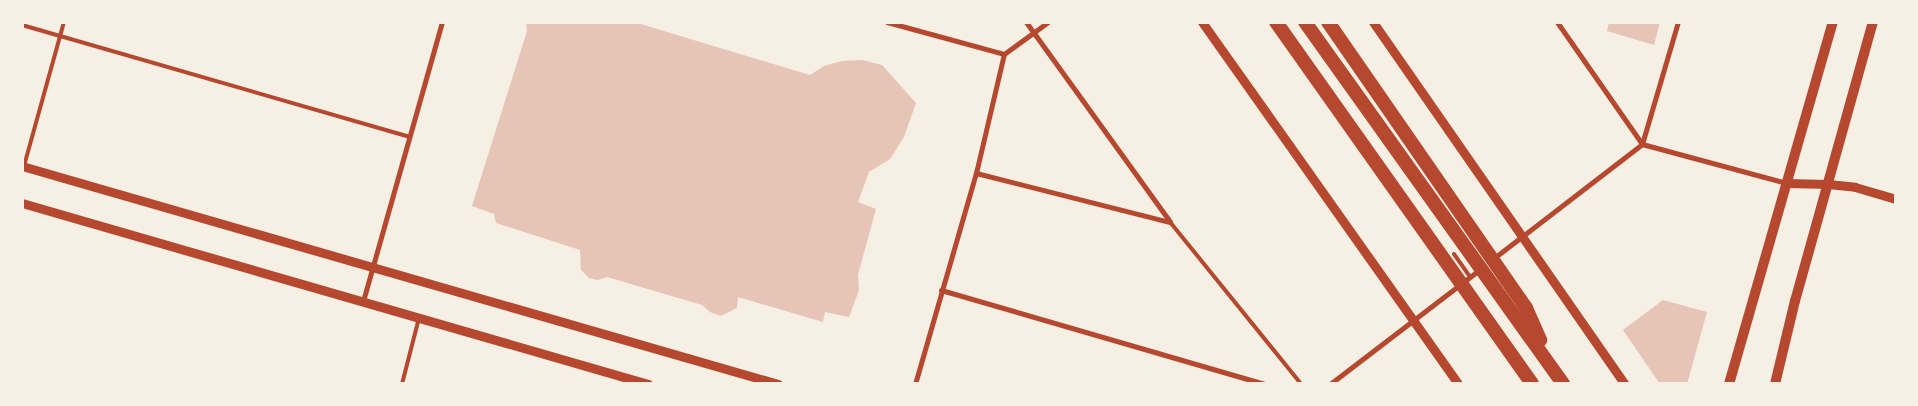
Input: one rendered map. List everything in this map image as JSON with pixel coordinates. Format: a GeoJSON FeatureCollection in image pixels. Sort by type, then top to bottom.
{"type":"FeatureCollection","features":[{"type":"Feature","properties":{"kind":"highway"},"geometry":{"type":"LineString","coordinates":[[1276,22],[1532,384]]}},
{"type":"Feature","properties":{"kind":"highway"},"geometry":{"type":"LineString","coordinates":[[1305,22],[1563,384]]}},
{"type":"Feature","properties":{"kind":"highway"},"geometry":{"type":"LineString","coordinates":[[1328,22],[1526,308],[1553,368]]}},
{"type":"Feature","properties":{"kind":"main road"},"geometry":{"type":"LineString","coordinates":[[1729,384],[1833,22]]}},
{"type":"Feature","properties":{"kind":"main road"},"geometry":{"type":"LineString","coordinates":[[1775,384],[1795,301],[1873,22]]}},
{"type":"Feature","properties":{"kind":"street"},"geometry":{"type":"LineString","coordinates":[[363,301],[442,22]]}},
{"type":"Feature","properties":{"kind":"street"},"geometry":{"type":"LineString","coordinates":[[887,22],[1004,54]]}},
{"type":"Feature","properties":{"kind":"street"},"geometry":{"type":"LineString","coordinates":[[1026,22],[1170,222]]}},
{"type":"Feature","properties":{"kind":"street"},"geometry":{"type":"LineString","coordinates":[[915,384],[976,173],[1004,54],[1048,22]]}},
{"type":"Feature","properties":{"kind":"street"},"geometry":{"type":"LineString","coordinates":[[1202,22],[1458,384]]}},
{"type":"Feature","properties":{"kind":"street"},"geometry":{"type":"LineString","coordinates":[[1373,22],[1625,384]]}},
{"type":"Feature","properties":{"kind":"street"},"geometry":{"type":"LineString","coordinates":[[1557,22],[1642,144],[1787,183],[1828,184],[1855,188],[1896,199]]}},
{"type":"Feature","properties":{"kind":"street"},"geometry":{"type":"LineString","coordinates":[[1330,384],[1642,144],[1678,22]]}},
{"type":"Feature","properties":{"kind":"street"},"geometry":{"type":"LineString","coordinates":[[23,166],[373,265],[778,384]]}},
{"type":"Feature","properties":{"kind":"street"},"geometry":{"type":"LineString","coordinates":[[976,173],[1170,222]]}},
{"type":"Feature","properties":{"kind":"street"},"geometry":{"type":"LineString","coordinates":[[22,203],[648,384]]}},
{"type":"Feature","properties":{"kind":"street"},"geometry":{"type":"LineString","coordinates":[[941,290],[1264,384]]}},
{"type":"Feature","properties":{"kind":"lane"},"geometry":{"type":"LineString","coordinates":[[23,166],[64,22]]}},
{"type":"Feature","properties":{"kind":"lane"},"geometry":{"type":"LineString","coordinates":[[22,25],[409,137]]}},
{"type":"Feature","properties":{"kind":"lane"},"geometry":{"type":"LineString","coordinates":[[1170,222],[1301,384]]}},
{"type":"Feature","properties":{"kind":"lane"},"geometry":{"type":"LineString","coordinates":[[1454,254],[1470,277]]}},
{"type":"Feature","properties":{"kind":"lane"},"geometry":{"type":"LineString","coordinates":[[402,384],[419,318]]}},
{"type":"Feature","properties":{"kind":"building"},"geometry":{"type":"Polygon","coordinates":[[[526,22],[634,22],[810,75],[824,66],[842,61],[863,60],[882,65],[916,103],[904,137],[890,159],[869,172],[858,202],[876,209],[858,275],[859,290],[849,317],[825,312],[823,322],[738,297],[737,308],[721,316],[710,312],[702,305],[607,277],[598,280],[589,278],[581,270],[580,250],[496,223],[494,214],[472,206],[527,31],[526,22]]]}},
{"type":"Feature","properties":{"kind":"building"},"geometry":{"type":"Polygon","coordinates":[[[1609,22],[1660,22],[1654,45],[1607,31],[1609,22]]]}},
{"type":"Feature","properties":{"kind":"building"},"geometry":{"type":"Polygon","coordinates":[[[1663,300],[1707,312],[1687,384],[1660,384],[1623,330],[1663,300]]]}}]}
